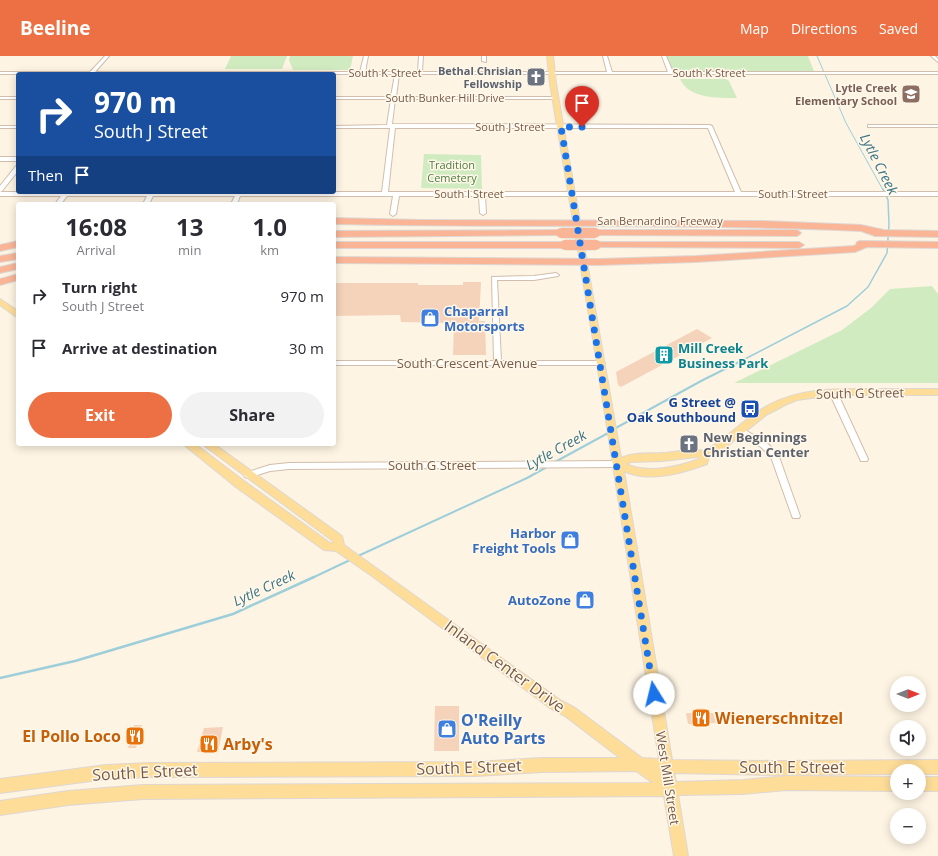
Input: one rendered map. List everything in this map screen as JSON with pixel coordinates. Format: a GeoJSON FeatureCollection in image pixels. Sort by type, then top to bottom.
{"type":"FeatureCollection","features":[{"type":"Feature","properties":{"kind":"highway"},"geometry":{"type":"LineString","coordinates":[[336,221],[421,223],[763,224],[861,231]]}},
{"type":"Feature","properties":{"kind":"highway"},"geometry":{"type":"LineString","coordinates":[[336,226],[392,228],[438,234]]}},
{"type":"Feature","properties":{"kind":"highway","name":"San Bernardino Freeway"},"geometry":{"type":"LineString","coordinates":[[336,234],[861,231],[938,234]]}},
{"type":"Feature","properties":{"kind":"highway"},"geometry":{"type":"LineString","coordinates":[[0,248],[16,244]]}},
{"type":"Feature","properties":{"kind":"highway"},"geometry":{"type":"LineString","coordinates":[[336,260],[584,261],[696,259],[855,249],[866,244]]}},
{"type":"Feature","properties":{"kind":"highway","name":"San Bernardino Freeway"},"geometry":{"type":"LineString","coordinates":[[336,245],[938,245]]}},
{"type":"Feature","properties":{"kind":"highway"},"geometry":{"type":"LineString","coordinates":[[336,253],[424,249],[448,245]]}},
{"type":"Feature","properties":{"kind":"highway"},"geometry":{"type":"LineString","coordinates":[[0,259],[16,256]]}},
{"type":"Feature","properties":{"kind":"highway"},"geometry":{"type":"LineString","coordinates":[[0,270],[16,266]]}},
{"type":"Feature","properties":{"kind":"highway"},"geometry":{"type":"LineString","coordinates":[[0,282],[16,278]]}},
{"type":"Feature","properties":{"kind":"main road","name":"West Mill Street"},"geometry":{"type":"LineString","coordinates":[[549,58],[601,363],[681,856]]}},
{"type":"Feature","properties":{"kind":"main road"},"geometry":{"type":"LineString","coordinates":[[0,301],[16,313]]}},
{"type":"Feature","properties":{"kind":"main road","name":"South G Street"},"geometry":{"type":"LineString","coordinates":[[617,464],[632,471],[672,470],[696,464],[703,461],[705,455],[723,446],[757,415],[773,406],[809,394],[833,392],[938,392]]}},
{"type":"Feature","properties":{"kind":"main road","name":"Inland Center Drive"},"geometry":{"type":"LineString","coordinates":[[191,446],[328,547],[338,547],[376,573],[555,704],[570,712],[636,764],[670,788]]}},
{"type":"Feature","properties":{"kind":"main road","name":"Inland Center Drive"},"geometry":{"type":"LineString","coordinates":[[209,446],[338,539],[338,547]]}},
{"type":"Feature","properties":{"kind":"main road","name":"South E Street"},"geometry":{"type":"LineString","coordinates":[[0,786],[106,772],[150,770],[475,769],[542,765],[636,764],[776,768],[938,767]]}},
{"type":"Feature","properties":{"kind":"main road","name":"South E Street"},"geometry":{"type":"LineString","coordinates":[[0,808],[68,798],[143,792],[644,790],[670,788],[743,787],[787,783],[890,784]]}},
{"type":"Feature","properties":{"kind":"main road"},"geometry":{"type":"LineString","coordinates":[[926,784],[938,784]]}},
{"type":"Feature","properties":{"kind":"street"},"geometry":{"type":"LineString","coordinates":[[92,72],[106,56]]}},
{"type":"Feature","properties":{"kind":"street"},"geometry":{"type":"LineString","coordinates":[[362,73],[366,56]]}},
{"type":"Feature","properties":{"kind":"street"},"geometry":{"type":"LineString","coordinates":[[420,73],[421,56]]}},
{"type":"Feature","properties":{"kind":"street"},"geometry":{"type":"LineString","coordinates":[[605,56],[610,73]]}},
{"type":"Feature","properties":{"kind":"street"},"geometry":{"type":"LineString","coordinates":[[664,56],[671,73]]}},
{"type":"Feature","properties":{"kind":"street"},"geometry":{"type":"LineString","coordinates":[[933,56],[938,61]]}},
{"type":"Feature","properties":{"kind":"street","name":"South K Street"},"geometry":{"type":"LineString","coordinates":[[0,73],[16,73]]}},
{"type":"Feature","properties":{"kind":"street","name":"South K Street"},"geometry":{"type":"LineString","coordinates":[[336,73],[938,73]]}},
{"type":"Feature","properties":{"kind":"street"},"geometry":{"type":"LineString","coordinates":[[385,194],[393,127],[390,125],[397,73]]}},
{"type":"Feature","properties":{"kind":"street"},"geometry":{"type":"LineString","coordinates":[[0,98],[16,98]]}},
{"type":"Feature","properties":{"kind":"street","name":"South Bunker Hill Drive"},"geometry":{"type":"LineString","coordinates":[[336,98],[556,98]]}},
{"type":"Feature","properties":{"kind":"street","name":"South J Street"},"geometry":{"type":"LineString","coordinates":[[336,127],[710,126],[739,194]]}},
{"type":"Feature","properties":{"kind":"street"},"geometry":{"type":"LineString","coordinates":[[870,126],[938,126]]}},
{"type":"Feature","properties":{"kind":"street"},"geometry":{"type":"LineString","coordinates":[[0,127],[16,127]]}},
{"type":"Feature","properties":{"kind":"street"},"geometry":{"type":"LineString","coordinates":[[0,159],[16,159]]}},
{"type":"Feature","properties":{"kind":"street"},"geometry":{"type":"LineString","coordinates":[[0,190],[16,169]]}},
{"type":"Feature","properties":{"kind":"street","name":"South I Street"},"geometry":{"type":"LineString","coordinates":[[336,193],[938,194]]}},
{"type":"Feature","properties":{"kind":"street","name":"South I Street"},"geometry":{"type":"LineString","coordinates":[[0,194],[152,194]]}},
{"type":"Feature","properties":{"kind":"street"},"geometry":{"type":"LineString","coordinates":[[59,202],[65,194]]}},
{"type":"Feature","properties":{"kind":"street"},"geometry":{"type":"LineString","coordinates":[[147,202],[152,194]]}},
{"type":"Feature","properties":{"kind":"street"},"geometry":{"type":"LineString","coordinates":[[235,202],[238,194]]}},
{"type":"Feature","properties":{"kind":"street"},"geometry":{"type":"LineString","coordinates":[[394,214],[396,194]]}},
{"type":"Feature","properties":{"kind":"street"},"geometry":{"type":"LineString","coordinates":[[482,194],[483,213]]}},
{"type":"Feature","properties":{"kind":"street"},"geometry":{"type":"LineString","coordinates":[[498,363],[494,278],[534,278],[556,275]]}},
{"type":"Feature","properties":{"kind":"street","name":"South Crescent Avenue"},"geometry":{"type":"LineString","coordinates":[[336,363],[601,363]]}},
{"type":"Feature","properties":{"kind":"street"},"geometry":{"type":"LineString","coordinates":[[833,392],[864,459]]}},
{"type":"Feature","properties":{"kind":"street"},"geometry":{"type":"LineString","coordinates":[[740,430],[764,445],[777,459],[796,516]]}},
{"type":"Feature","properties":{"kind":"street","name":"South G Street"},"geometry":{"type":"LineString","coordinates":[[248,475],[270,468],[290,466],[617,464]]}},
{"type":"Feature","properties":{"kind":"green space"},"geometry":{"type":"Polygon","coordinates":[[[231,56],[287,56],[282,69],[225,69],[231,56]]]}},
{"type":"Feature","properties":{"kind":"green space"},"geometry":{"type":"Polygon","coordinates":[[[290,56],[353,56],[350,70],[293,70],[289,60],[290,56]]]}},
{"type":"Feature","properties":{"kind":"green space"},"geometry":{"type":"Polygon","coordinates":[[[666,56],[808,56],[814,71],[676,71],[672,70],[666,56]]]}},
{"type":"Feature","properties":{"kind":"green space"},"geometry":{"type":"Polygon","coordinates":[[[680,79],[726,79],[729,81],[737,98],[721,98],[697,94],[684,86],[680,79]]]}},
{"type":"Feature","properties":{"kind":"green space","name":"Tradition Cemetery"},"geometry":{"type":"Polygon","coordinates":[[[424,154],[481,155],[482,189],[421,188],[424,154]]]}},
{"type":"Feature","properties":{"kind":"green space"},"geometry":{"type":"Polygon","coordinates":[[[932,286],[938,294],[938,383],[734,383],[842,330],[871,308],[890,289],[932,286]]]}},
{"type":"Feature","properties":{"kind":"building","name":"Chaparral Motorsports"},"geometry":{"type":"Polygon","coordinates":[[[463,282],[481,282],[479,321],[485,321],[486,355],[453,355],[454,323],[401,322],[400,315],[336,316],[336,283],[418,283],[418,285],[463,285],[463,282]]]}},
{"type":"Feature","properties":{"kind":"building","name":"Mill Creek Business Park"},"geometry":{"type":"Polygon","coordinates":[[[697,329],[712,338],[621,387],[618,385],[616,372],[697,329]]]}},
{"type":"Feature","properties":{"kind":"building","name":"O'Reilly Auto Parts"},"geometry":{"type":"Polygon","coordinates":[[[435,706],[459,706],[459,751],[434,751],[435,706]]]}},
{"type":"Feature","properties":{"kind":"building","name":"Wienerschnitzel"},"geometry":{"type":"Polygon","coordinates":[[[697,708],[704,708],[705,713],[713,713],[716,723],[706,723],[707,726],[688,724],[686,713],[697,713],[697,708]]]}},
{"type":"Feature","properties":{"kind":"building","name":"El Pollo Loco"},"geometry":{"type":"Polygon","coordinates":[[[134,725],[142,725],[136,748],[128,748],[134,725]]]}},
{"type":"Feature","properties":{"kind":"building","name":"Arby's"},"geometry":{"type":"Polygon","coordinates":[[[223,727],[218,752],[197,752],[204,728],[223,727]]]}},
{"type":"Feature","properties":{"kind":"waterway","name":"Lytle Creek"},"geometry":{"type":"LineString","coordinates":[[817,56],[846,123],[883,190]]}},
{"type":"Feature","properties":{"kind":"waterway","name":"Lytle Creek"},"geometry":{"type":"LineString","coordinates":[[743,360],[847,306],[868,287],[887,253],[889,224],[888,200],[883,189]]}},
{"type":"Feature","properties":{"kind":"waterway","name":"Lytle Creek"},"geometry":{"type":"LineString","coordinates":[[614,429],[701,381],[743,360]]}},
{"type":"Feature","properties":{"kind":"waterway","name":"Lytle Creek"},"geometry":{"type":"LineString","coordinates":[[555,462],[610,432]]}},
{"type":"Feature","properties":{"kind":"waterway","name":"Lytle Creek"},"geometry":{"type":"LineString","coordinates":[[358,556],[527,478],[547,467]]}},
{"type":"Feature","properties":{"kind":"waterway","name":"Lytle Creek"},"geometry":{"type":"LineString","coordinates":[[312,578],[350,560]]}},
{"type":"Feature","properties":{"kind":"waterway","name":"Lytle Creek"},"geometry":{"type":"LineString","coordinates":[[0,678],[75,661],[233,614],[314,577]]}},
{"type":"Feature","properties":{"kind":"place","name":"Bethal Chrisian Fellowship"},"geometry":{"type":"Point","coordinates":[536,77]}},
{"type":"Feature","properties":{"kind":"place","name":"Lytle Creek Elementary School"},"geometry":{"type":"Point","coordinates":[911,94]}},
{"type":"Feature","properties":{"kind":"place","name":"Chaparral Motorsports"},"geometry":{"type":"Point","coordinates":[430,318]}},
{"type":"Feature","properties":{"kind":"place","name":"Mill Creek Business Park"},"geometry":{"type":"Point","coordinates":[664,355]}},
{"type":"Feature","properties":{"kind":"place","name":"G Street @ Oak Southbound"},"geometry":{"type":"Point","coordinates":[750,409]}},
{"type":"Feature","properties":{"kind":"place","name":"New Beginnings Christian Center"},"geometry":{"type":"Point","coordinates":[689,444]}},
{"type":"Feature","properties":{"kind":"place","name":"Harbor Freight Tools"},"geometry":{"type":"Point","coordinates":[570,540]}},
{"type":"Feature","properties":{"kind":"place","name":"AutoZone"},"geometry":{"type":"Point","coordinates":[585,600]}},
{"type":"Feature","properties":{"kind":"place","name":"Wienerschnitzel"},"geometry":{"type":"Point","coordinates":[701,718]}},
{"type":"Feature","properties":{"kind":"place","name":"O'Reilly Auto Parts"},"geometry":{"type":"Point","coordinates":[447,729]}},
{"type":"Feature","properties":{"kind":"place","name":"El Pollo Loco"},"geometry":{"type":"Point","coordinates":[135,736]}},
{"type":"Feature","properties":{"kind":"place","name":"Arby's"},"geometry":{"type":"Point","coordinates":[209,744]}},
{"type":"Feature","properties":{"kind":"route"},"geometry":{"type":"LineString","coordinates":[[582,127],[561,127],[601,363],[654,694]]}}]}
